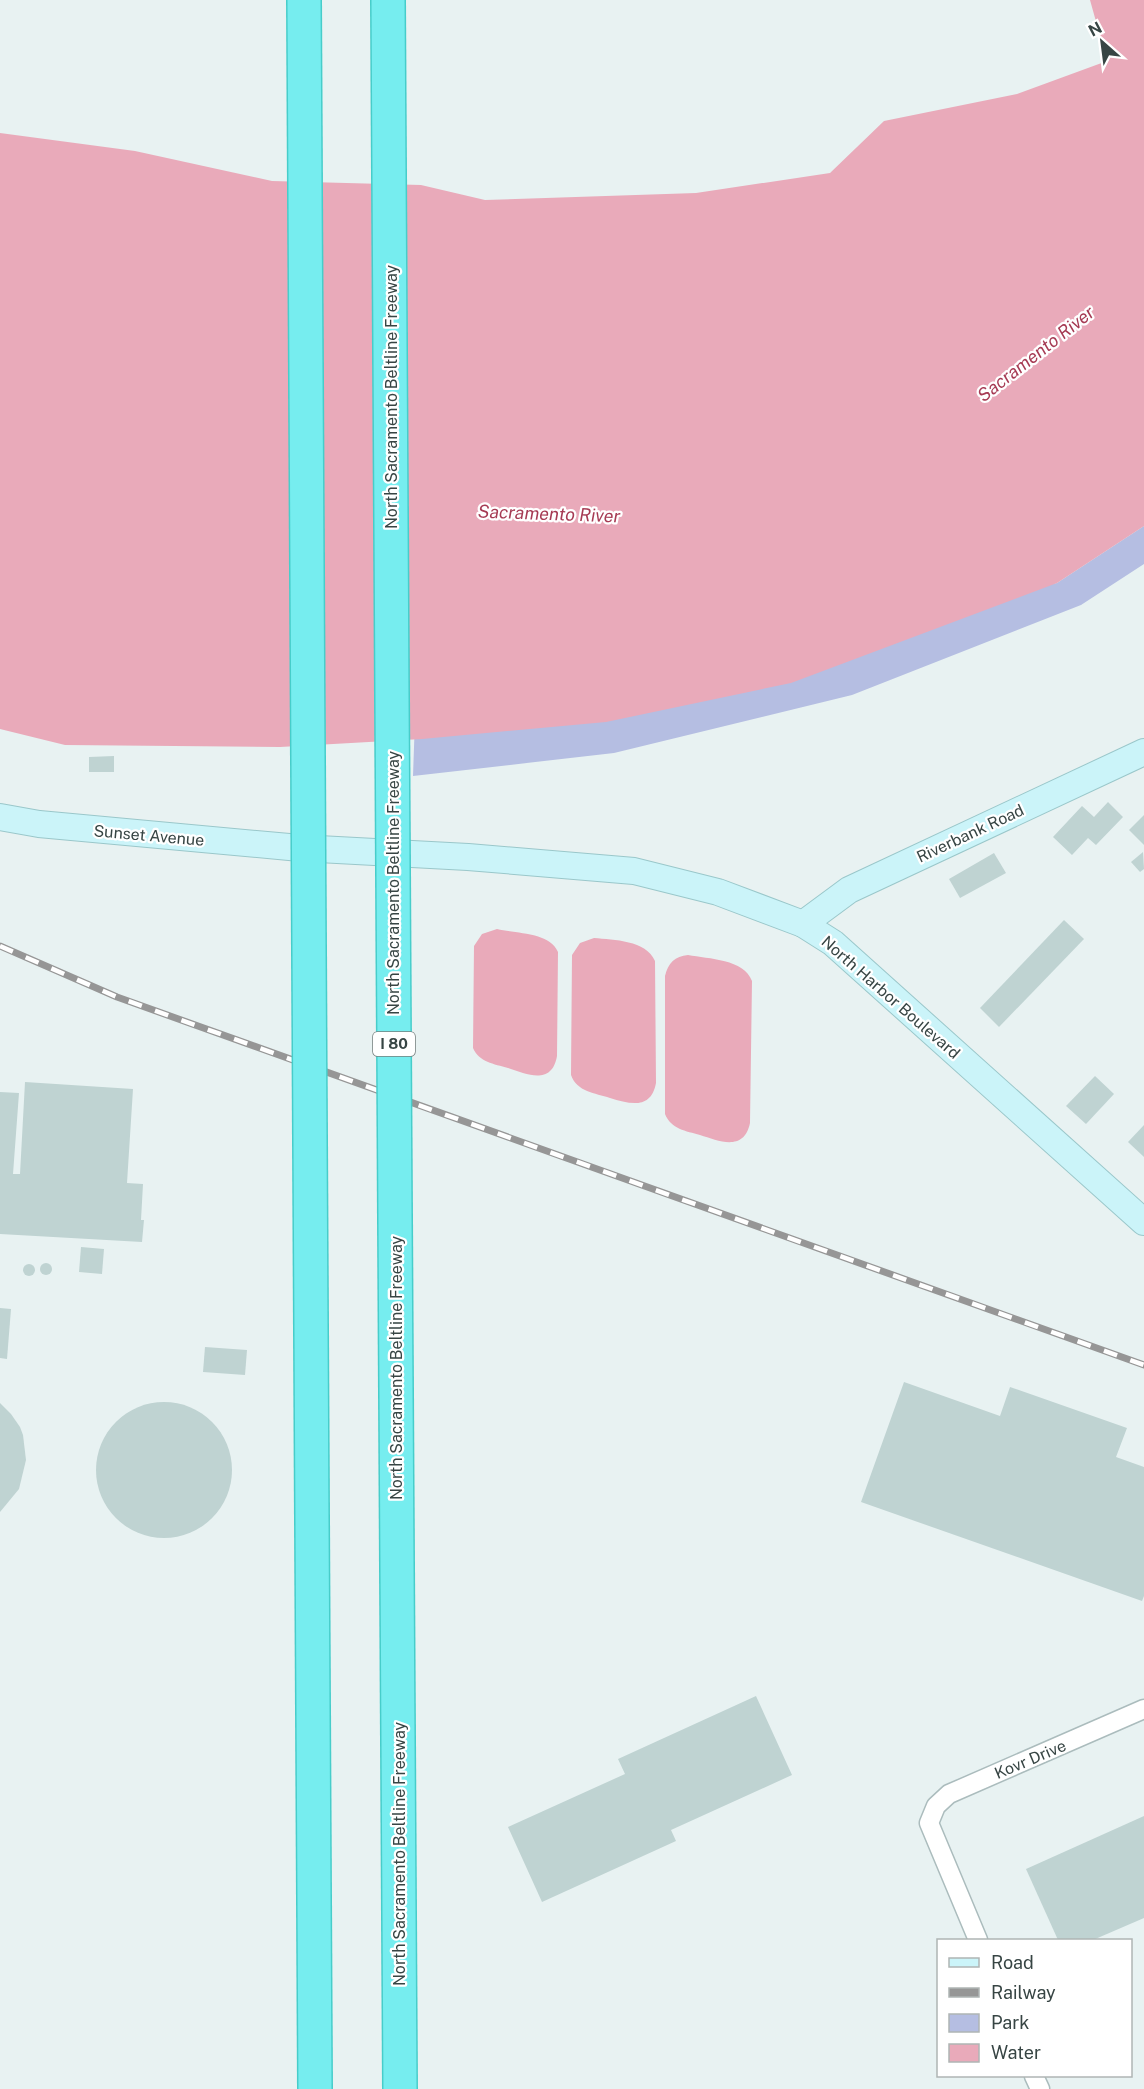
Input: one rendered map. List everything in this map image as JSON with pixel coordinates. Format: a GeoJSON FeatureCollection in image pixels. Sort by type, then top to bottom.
{"type":"FeatureCollection","features":[{"type":"Feature","properties":{"kind":"highway"},"geometry":{"type":"LineString","coordinates":[[304,0],[315,2089]]}},
{"type":"Feature","properties":{"kind":"highway","name":"North Sacramento Beltline Freeway"},"geometry":{"type":"LineString","coordinates":[[388,0],[400,2089]]}},
{"type":"Feature","properties":{"kind":"main road","name":"Riverbank Road"},"geometry":{"type":"LineString","coordinates":[[803,924],[849,890],[1140,759]]}},
{"type":"Feature","properties":{"kind":"main road","name":"Sunset Avenue"},"geometry":{"type":"LineString","coordinates":[[0,817],[39,825],[300,848]]}},
{"type":"Feature","properties":{"kind":"main road","name":"North Harbor Boulevard"},"geometry":{"type":"LineString","coordinates":[[300,848],[468,857],[634,871],[718,892],[803,924],[833,943],[1144,1222]]}},
{"type":"Feature","properties":{"kind":"street","name":"Kovr Drive"},"geometry":{"type":"LineString","coordinates":[[977,1939],[929,1823],[936,1806],[949,1794],[1144,1709]]}},
{"type":"Feature","properties":{"kind":"green space"},"geometry":{"type":"Polygon","coordinates":[[[1144,526],[1144,564],[1081,605],[852,695],[614,753],[413,776],[415,719],[1057,583],[1144,526]]]}},
{"type":"Feature","properties":{"kind":"water","name":"Sacramento River"},"geometry":{"type":"Polygon","coordinates":[[[1090,0],[1144,0],[1144,526],[1057,583],[791,683],[606,722],[422,739],[280,747],[65,745],[0,729],[0,133],[135,151],[272,181],[421,185],[485,200],[696,193],[830,173],[884,121],[1017,94],[1107,61],[1090,0]]]}},
{"type":"Feature","properties":{"kind":"water"},"geometry":{"type":"Polygon","coordinates":[[[497,929],[540,937],[554,945],[558,952],[557,1056],[550,1071],[545,1074],[531,1075],[492,1064],[479,1056],[473,1048],[474,946],[482,934],[497,929]]]}},
{"type":"Feature","properties":{"kind":"water"},"geometry":{"type":"Polygon","coordinates":[[[594,938],[637,945],[651,954],[655,961],[656,1083],[650,1098],[639,1103],[625,1102],[593,1093],[578,1085],[571,1075],[572,955],[580,943],[594,938]]]}},
{"type":"Feature","properties":{"kind":"water"},"geometry":{"type":"Polygon","coordinates":[[[688,955],[734,964],[742,968],[752,981],[750,1123],[747,1132],[737,1141],[723,1141],[684,1131],[671,1123],[665,1114],[665,976],[673,961],[688,955]]]}},
{"type":"Feature","properties":{"kind":"building"},"geometry":{"type":"Polygon","coordinates":[[[114,756],[114,772],[89,772],[89,757],[114,756]]]}},
{"type":"Feature","properties":{"kind":"building"},"geometry":{"type":"Polygon","coordinates":[[[1108,802],[1123,817],[1096,845],[1088,838],[1072,855],[1053,837],[1082,806],[1094,817],[1108,802]]]}},
{"type":"Feature","properties":{"kind":"building"},"geometry":{"type":"Polygon","coordinates":[[[1144,815],[1144,845],[1129,830],[1144,815]]]}},
{"type":"Feature","properties":{"kind":"building"},"geometry":{"type":"Polygon","coordinates":[[[1143,852],[1144,869],[1140,872],[1131,862],[1143,852]]]}},
{"type":"Feature","properties":{"kind":"building"},"geometry":{"type":"Polygon","coordinates":[[[994,853],[1006,873],[960,898],[949,879],[994,853]]]}},
{"type":"Feature","properties":{"kind":"building"},"geometry":{"type":"Polygon","coordinates":[[[1064,920],[1084,939],[999,1027],[980,1008],[1064,920]]]}},
{"type":"Feature","properties":{"kind":"building"},"geometry":{"type":"Polygon","coordinates":[[[1095,1076],[1114,1094],[1086,1124],[1066,1106],[1095,1076]]]}},
{"type":"Feature","properties":{"kind":"building"},"geometry":{"type":"Polygon","coordinates":[[[25,1082],[133,1089],[127,1183],[143,1184],[142,1242],[0,1234],[0,1092],[19,1093],[13,1174],[20,1174],[25,1082]]]}},
{"type":"Feature","properties":{"kind":"building"},"geometry":{"type":"Polygon","coordinates":[[[1144,1125],[1144,1157],[1128,1142],[1144,1125]]]}},
{"type":"Feature","properties":{"kind":"building"},"geometry":{"type":"Polygon","coordinates":[[[81,1247],[104,1249],[102,1274],[79,1272],[81,1247]]]}},
{"type":"Feature","properties":{"kind":"building"},"geometry":{"type":"Polygon","coordinates":[[[48,1263],[52,1269],[48,1275],[44,1275],[40,1267],[48,1263]]]}},
{"type":"Feature","properties":{"kind":"building"},"geometry":{"type":"Polygon","coordinates":[[[31,1264],[35,1270],[31,1276],[27,1276],[23,1268],[31,1264]]]}},
{"type":"Feature","properties":{"kind":"building"},"geometry":{"type":"Polygon","coordinates":[[[0,1308],[11,1309],[7,1359],[0,1358],[0,1308]]]}},
{"type":"Feature","properties":{"kind":"building"},"geometry":{"type":"Polygon","coordinates":[[[205,1347],[247,1350],[245,1375],[203,1372],[205,1347]]]}},
{"type":"Feature","properties":{"kind":"building"},"geometry":{"type":"Polygon","coordinates":[[[904,1382],[1000,1416],[1010,1387],[1127,1428],[1116,1457],[1144,1467],[1144,1596],[1142,1601],[861,1502],[904,1382]]]}},
{"type":"Feature","properties":{"kind":"building"},"geometry":{"type":"Polygon","coordinates":[[[164,1402],[190,1407],[202,1413],[212,1422],[221,1432],[227,1444],[232,1470],[227,1496],[221,1508],[212,1518],[202,1527],[190,1533],[164,1538],[138,1533],[126,1527],[116,1518],[107,1508],[101,1496],[96,1470],[101,1444],[107,1432],[116,1422],[126,1413],[138,1407],[164,1402]]]}},
{"type":"Feature","properties":{"kind":"building"},"geometry":{"type":"Polygon","coordinates":[[[0,1403],[20,1427],[26,1460],[19,1489],[0,1512],[0,1403]]]}},
{"type":"Feature","properties":{"kind":"building"},"geometry":{"type":"Polygon","coordinates":[[[756,1696],[792,1775],[671,1830],[676,1841],[542,1902],[508,1827],[625,1774],[618,1759],[756,1696]]]}},
{"type":"Feature","properties":{"kind":"building"},"geometry":{"type":"Polygon","coordinates":[[[1144,1816],[1144,1918],[1095,1939],[1058,1939],[1026,1869],[1144,1816]]]}},
{"type":"Feature","properties":{"kind":"railway"},"geometry":{"type":"LineString","coordinates":[[0,946],[117,997],[1144,1365]]}}]}
